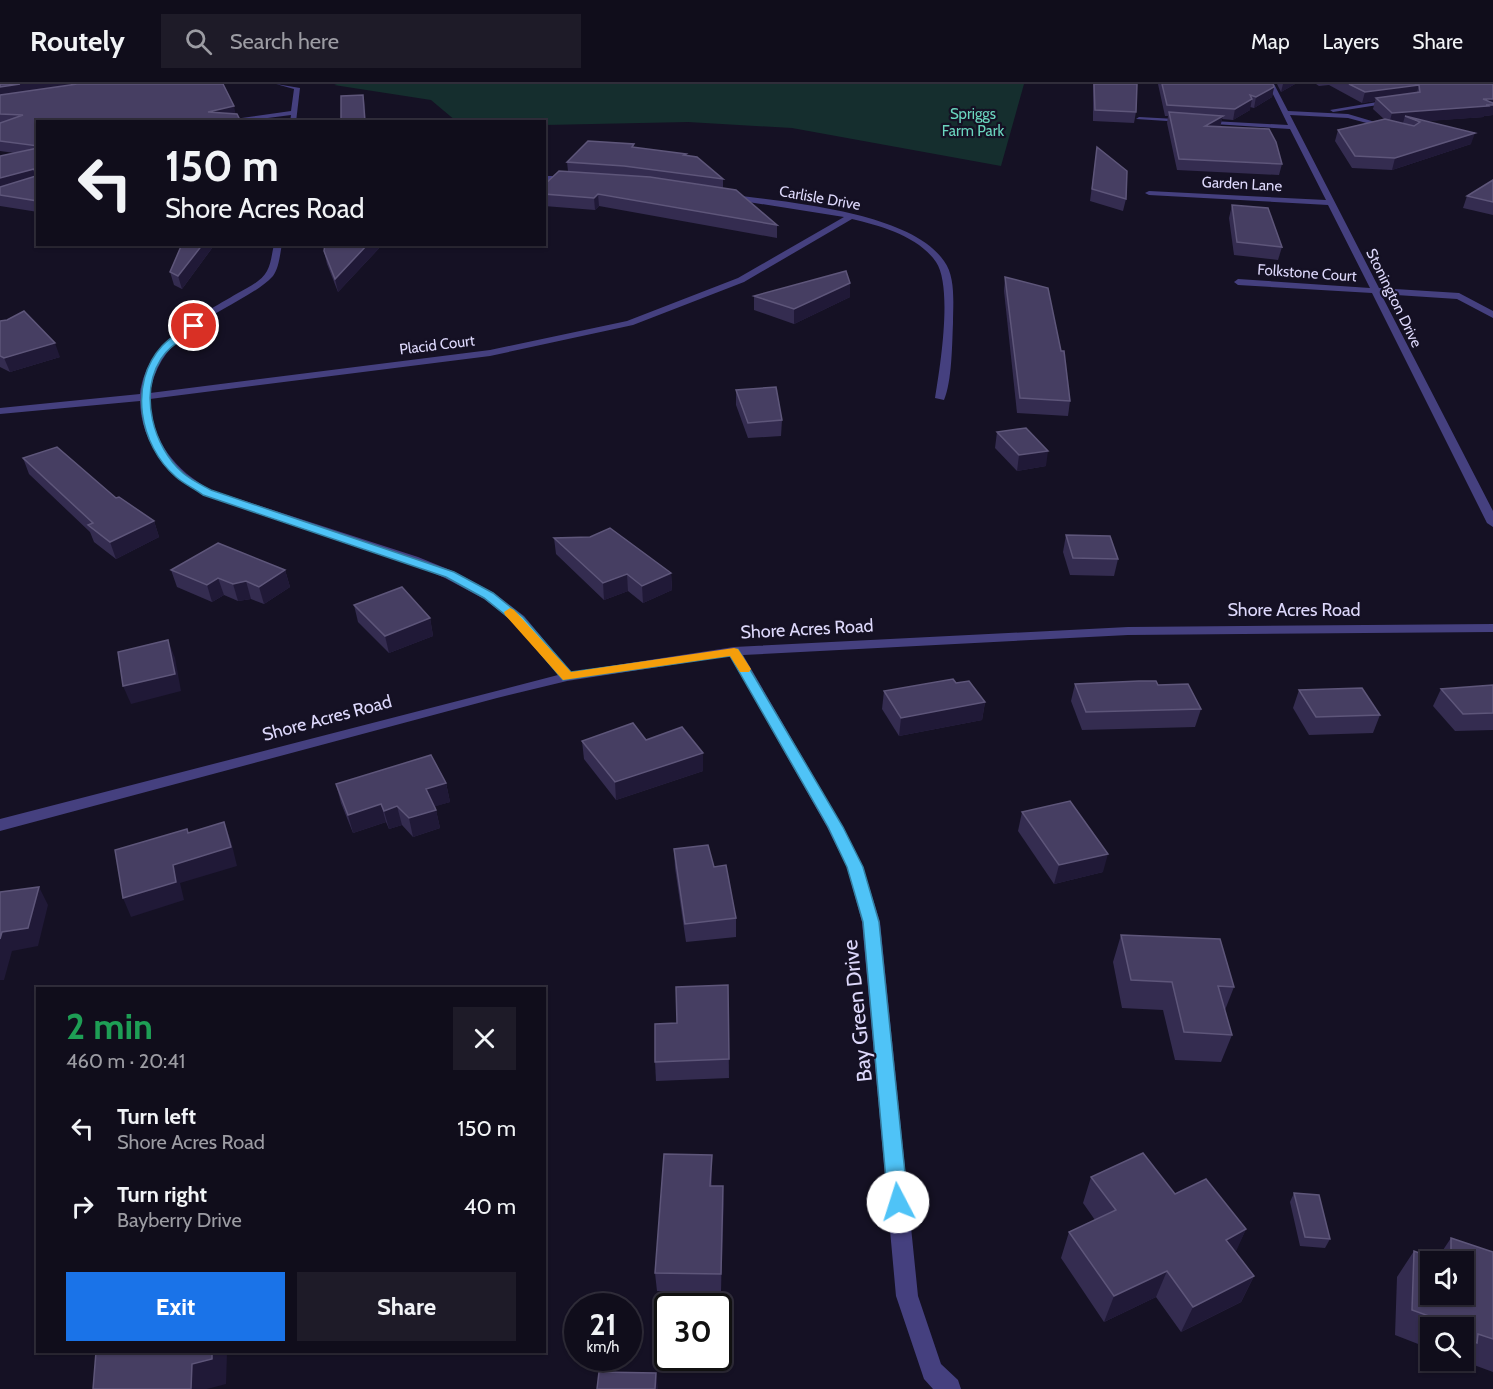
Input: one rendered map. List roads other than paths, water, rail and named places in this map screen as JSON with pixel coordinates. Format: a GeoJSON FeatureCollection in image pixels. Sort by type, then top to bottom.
{"type":"FeatureCollection","features":[{"type":"Feature","properties":{"kind":"street"},"geometry":{"type":"LineString","coordinates":[[279,84],[297,88],[307,84]]}},
{"type":"Feature","properties":{"kind":"street","name":"Stonington Drive"},"geometry":{"type":"LineString","coordinates":[[1271,84],[1493,523]]}},
{"type":"Feature","properties":{"kind":"street"},"geometry":{"type":"LineString","coordinates":[[293,120],[297,88]]}},
{"type":"Feature","properties":{"kind":"street"},"geometry":{"type":"LineString","coordinates":[[1329,115],[1333,110],[1403,100]]}},
{"type":"Feature","properties":{"kind":"street"},"geometry":{"type":"LineString","coordinates":[[1285,112],[1348,117],[1400,130]]}},
{"type":"Feature","properties":{"kind":"street"},"geometry":{"type":"LineString","coordinates":[[233,120],[294,113]]}},
{"type":"Feature","properties":{"kind":"street"},"geometry":{"type":"LineString","coordinates":[[1139,119],[1291,127]]}},
{"type":"Feature","properties":{"kind":"street"},"geometry":{"type":"LineString","coordinates":[[546,178],[579,179]]}},
{"type":"Feature","properties":{"kind":"street","name":"Garden Lane"},"geometry":{"type":"LineString","coordinates":[[1149,193],[1333,203]]}},
{"type":"Feature","properties":{"kind":"street","name":"Carlisle Drive"},"geometry":{"type":"LineString","coordinates":[[718,195],[852,216],[888,226],[915,238],[934,253],[942,264],[946,279],[948,355],[940,398]]}},
{"type":"Feature","properties":{"kind":"street","name":"Placid Court"},"geometry":{"type":"LineString","coordinates":[[0,411],[81,405],[490,353],[630,323],[741,280],[852,216]]}},
{"type":"Feature","properties":{"kind":"street"},"geometry":{"type":"LineString","coordinates":[[277,246],[270,273],[259,284],[166,346],[156,359],[148,376],[145,396],[152,437],[163,455],[180,475],[207,492],[414,560],[450,575],[489,596],[519,619],[567,677]]}},
{"type":"Feature","properties":{"kind":"street","name":"Folkstone Court"},"geometry":{"type":"LineString","coordinates":[[1239,282],[1459,296],[1493,315]]}},
{"type":"Feature","properties":{"kind":"street","name":"Shore Acres Road"},"geometry":{"type":"LineString","coordinates":[[0,825],[567,677],[734,651],[1128,631],[1493,628]]}},
{"type":"Feature","properties":{"kind":"street","name":"Bay Green Drive"},"geometry":{"type":"LineString","coordinates":[[734,651],[835,827],[858,878],[871,922],[907,1296],[932,1371],[949,1389]]}},
{"type":"Feature","properties":{"kind":"park label","name":"Spriggs Farm Park"},"geometry":{"type":"Point","coordinates":[973,122]}}]}
